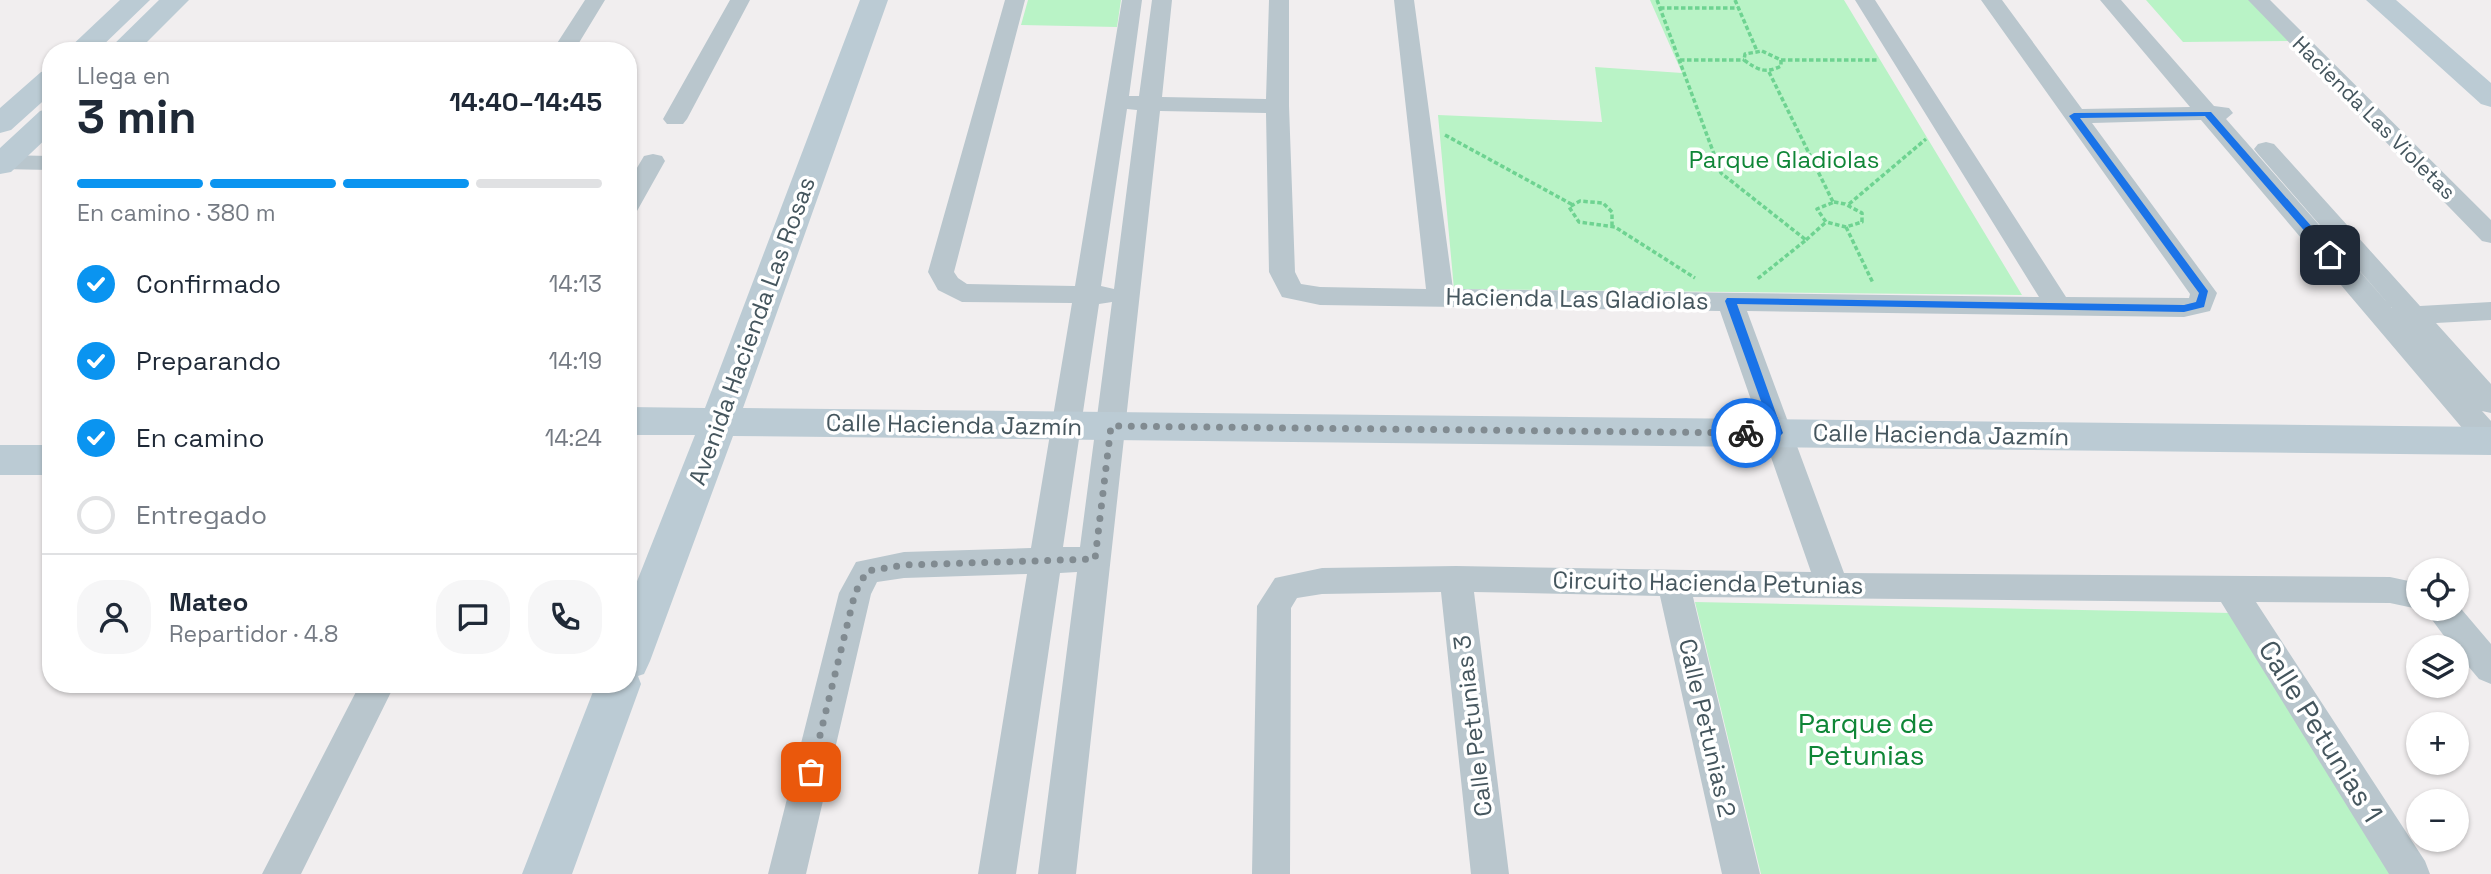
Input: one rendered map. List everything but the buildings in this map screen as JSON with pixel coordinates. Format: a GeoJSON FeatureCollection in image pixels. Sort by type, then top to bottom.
{"type":"FeatureCollection","features":[{"type":"Feature","properties":{"kind":"street"},"geometry":{"type":"LineString","coordinates":[[90,42],[136,0]]}},
{"type":"Feature","properties":{"kind":"street"},"geometry":{"type":"LineString","coordinates":[[131,42],[175,0]]}},
{"type":"Feature","properties":{"kind":"street"},"geometry":{"type":"LineString","coordinates":[[569,42],[595,0]]}},
{"type":"Feature","properties":{"kind":"street"},"geometry":{"type":"LineString","coordinates":[[675,119],[740,0]]}},
{"type":"Feature","properties":{"kind":"street","name":"Avenida Hacienda Las Rosas"},"geometry":{"type":"LineString","coordinates":[[637,637],[874,0]]}},
{"type":"Feature","properties":{"kind":"street"},"geometry":{"type":"LineString","coordinates":[[1015,0],[941,272],[947,284],[962,293],[1126,295]]}},
{"type":"Feature","properties":{"kind":"street"},"geometry":{"type":"LineString","coordinates":[[997,874],[1132,0]]}},
{"type":"Feature","properties":{"kind":"street"},"geometry":{"type":"LineString","coordinates":[[1057,874],[1161,0]]}},
{"type":"Feature","properties":{"kind":"street","name":"Hacienda Las Gladiolas"},"geometry":{"type":"LineString","coordinates":[[1279,0],[1277,106],[1282,272],[1291,290],[1320,296],[2184,308],[2200,304],[2204,293],[1992,0]]}},
{"type":"Feature","properties":{"kind":"street"},"geometry":{"type":"LineString","coordinates":[[1404,0],[1440,296]]}},
{"type":"Feature","properties":{"kind":"street"},"geometry":{"type":"LineString","coordinates":[[1865,0],[2058,306]]}},
{"type":"Feature","properties":{"kind":"street"},"geometry":{"type":"LineString","coordinates":[[2110,0],[2491,441]]}},
{"type":"Feature","properties":{"kind":"street"},"geometry":{"type":"LineString","coordinates":[[2133,0],[2491,403]]}},
{"type":"Feature","properties":{"kind":"street","name":"Hacienda Las Violetas"},"geometry":{"type":"LineString","coordinates":[[2258,0],[2491,235]]}},
{"type":"Feature","properties":{"kind":"street"},"geometry":{"type":"LineString","coordinates":[[2380,0],[2491,98]]}},
{"type":"Feature","properties":{"kind":"street"},"geometry":{"type":"LineString","coordinates":[[0,124],[42,86]]}},
{"type":"Feature","properties":{"kind":"street"},"geometry":{"type":"LineString","coordinates":[[1116,103],[1277,106]]}},
{"type":"Feature","properties":{"kind":"street"},"geometry":{"type":"LineString","coordinates":[[2074,116],[2233,113]]}},
{"type":"Feature","properties":{"kind":"street"},"geometry":{"type":"LineString","coordinates":[[2,164],[42,126]]}},
{"type":"Feature","properties":{"kind":"street"},"geometry":{"type":"LineString","coordinates":[[637,190],[653,161]]}},
{"type":"Feature","properties":{"kind":"street"},"geometry":{"type":"LineString","coordinates":[[2,164],[42,163]]}},
{"type":"Feature","properties":{"kind":"street"},"geometry":{"type":"LineString","coordinates":[[1730,301],[1832,586]]}},
{"type":"Feature","properties":{"kind":"street"},"geometry":{"type":"LineString","coordinates":[[2413,314],[2491,312]]}},
{"type":"Feature","properties":{"kind":"street","name":"Calle Hacienda Jazmín"},"geometry":{"type":"LineString","coordinates":[[637,420],[2491,441]]}},
{"type":"Feature","properties":{"kind":"street"},"geometry":{"type":"LineString","coordinates":[[0,460],[42,460]]}},
{"type":"Feature","properties":{"kind":"street"},"geometry":{"type":"LineString","coordinates":[[787,874],[855,593],[867,571],[904,565],[1095,559]]}},
{"type":"Feature","properties":{"kind":"street","name":"Circuito Hacienda Petunias"},"geometry":{"type":"LineString","coordinates":[[1270,874],[1274,606],[1287,587],[1322,582],[1455,579],[1832,586],[2390,590],[2406,593]]}},
{"type":"Feature","properties":{"kind":"street","name":"Calle Petunias 3"},"geometry":{"type":"LineString","coordinates":[[1455,579],[1490,874]]}},
{"type":"Feature","properties":{"kind":"street","name":"Calle Petunias 2"},"geometry":{"type":"LineString","coordinates":[[1673,583],[1741,874]]}},
{"type":"Feature","properties":{"kind":"street","name":"Calle Petunias 1"},"geometry":{"type":"LineString","coordinates":[[2230,589],[2411,874]]}},
{"type":"Feature","properties":{"kind":"street"},"geometry":{"type":"LineString","coordinates":[[2451,621],[2491,669]]}},
{"type":"Feature","properties":{"kind":"street"},"geometry":{"type":"LineString","coordinates":[[281,874],[373,693]]}},
{"type":"Feature","properties":{"kind":"street"},"geometry":{"type":"LineString","coordinates":[[547,874],[616,693]]}},
{"type":"Feature","properties":{"kind":"path"},"geometry":{"type":"LineString","coordinates":[[1657,0],[1721,173],[1806,240]]}},
{"type":"Feature","properties":{"kind":"path"},"geometry":{"type":"LineString","coordinates":[[1735,0],[1757,51]]}},
{"type":"Feature","properties":{"kind":"path"},"geometry":{"type":"LineString","coordinates":[[1660,8],[1739,8]]}},
{"type":"Feature","properties":{"kind":"path"},"geometry":{"type":"LineString","coordinates":[[1744,60],[1745,54],[1757,51],[1771,54],[1781,60],[1902,59]]}},
{"type":"Feature","properties":{"kind":"path"},"geometry":{"type":"LineString","coordinates":[[1681,60],[1744,60],[1759,70],[1769,72],[1781,66],[1781,60]]}},
{"type":"Feature","properties":{"kind":"path"},"geometry":{"type":"LineString","coordinates":[[1769,72],[1833,202]]}},
{"type":"Feature","properties":{"kind":"path"},"geometry":{"type":"LineString","coordinates":[[1849,204],[1943,124]]}},
{"type":"Feature","properties":{"kind":"path"},"geometry":{"type":"LineString","coordinates":[[1419,129],[1449,136],[1574,205]]}},
{"type":"Feature","properties":{"kind":"path"},"geometry":{"type":"LineString","coordinates":[[1612,226],[1612,212],[1603,203],[1580,201],[1569,208],[1574,219],[1580,224],[1612,226],[1730,301],[1826,222]]}},
{"type":"Feature","properties":{"kind":"path"},"geometry":{"type":"LineString","coordinates":[[1833,202],[1849,204],[1862,213],[1862,222],[1846,227],[1826,222],[1817,209],[1825,203],[1833,202]]}},
{"type":"Feature","properties":{"kind":"path"},"geometry":{"type":"LineString","coordinates":[[1846,227],[1883,303]]}},
{"type":"Feature","properties":{"kind":"green space"},"geometry":{"type":"Polygon","coordinates":[[[1028,0],[1121,0],[1117,27],[1021,25],[1028,0]]]}},
{"type":"Feature","properties":{"kind":"green space","name":"Parque Gladiolas"},"geometry":{"type":"Polygon","coordinates":[[[1650,0],[1844,0],[2022,295],[1454,289],[1438,115],[1602,122],[1595,67],[1682,73],[1650,0]]]}},
{"type":"Feature","properties":{"kind":"green space"},"geometry":{"type":"Polygon","coordinates":[[[2146,0],[2256,0],[2296,41],[2183,42],[2146,0]]]}},
{"type":"Feature","properties":{"kind":"green space","name":"Parque de Petunias"},"geometry":{"type":"Polygon","coordinates":[[[1695,602],[2232,613],[2397,874],[1761,874],[1695,602]]]}},
{"type":"Feature","properties":{"kind":"way so far"},"geometry":{"type":"LineString","coordinates":[[811,772],[855,593],[867,571],[904,565],[1095,559],[1111,426],[1746,433]]}},
{"type":"Feature","properties":{"kind":"route"},"geometry":{"type":"LineString","coordinates":[[1746,433],[1778,433],[1730,301],[2184,308],[2200,304],[2204,293],[2074,116],[2207,114],[2330,255]]}}]}
